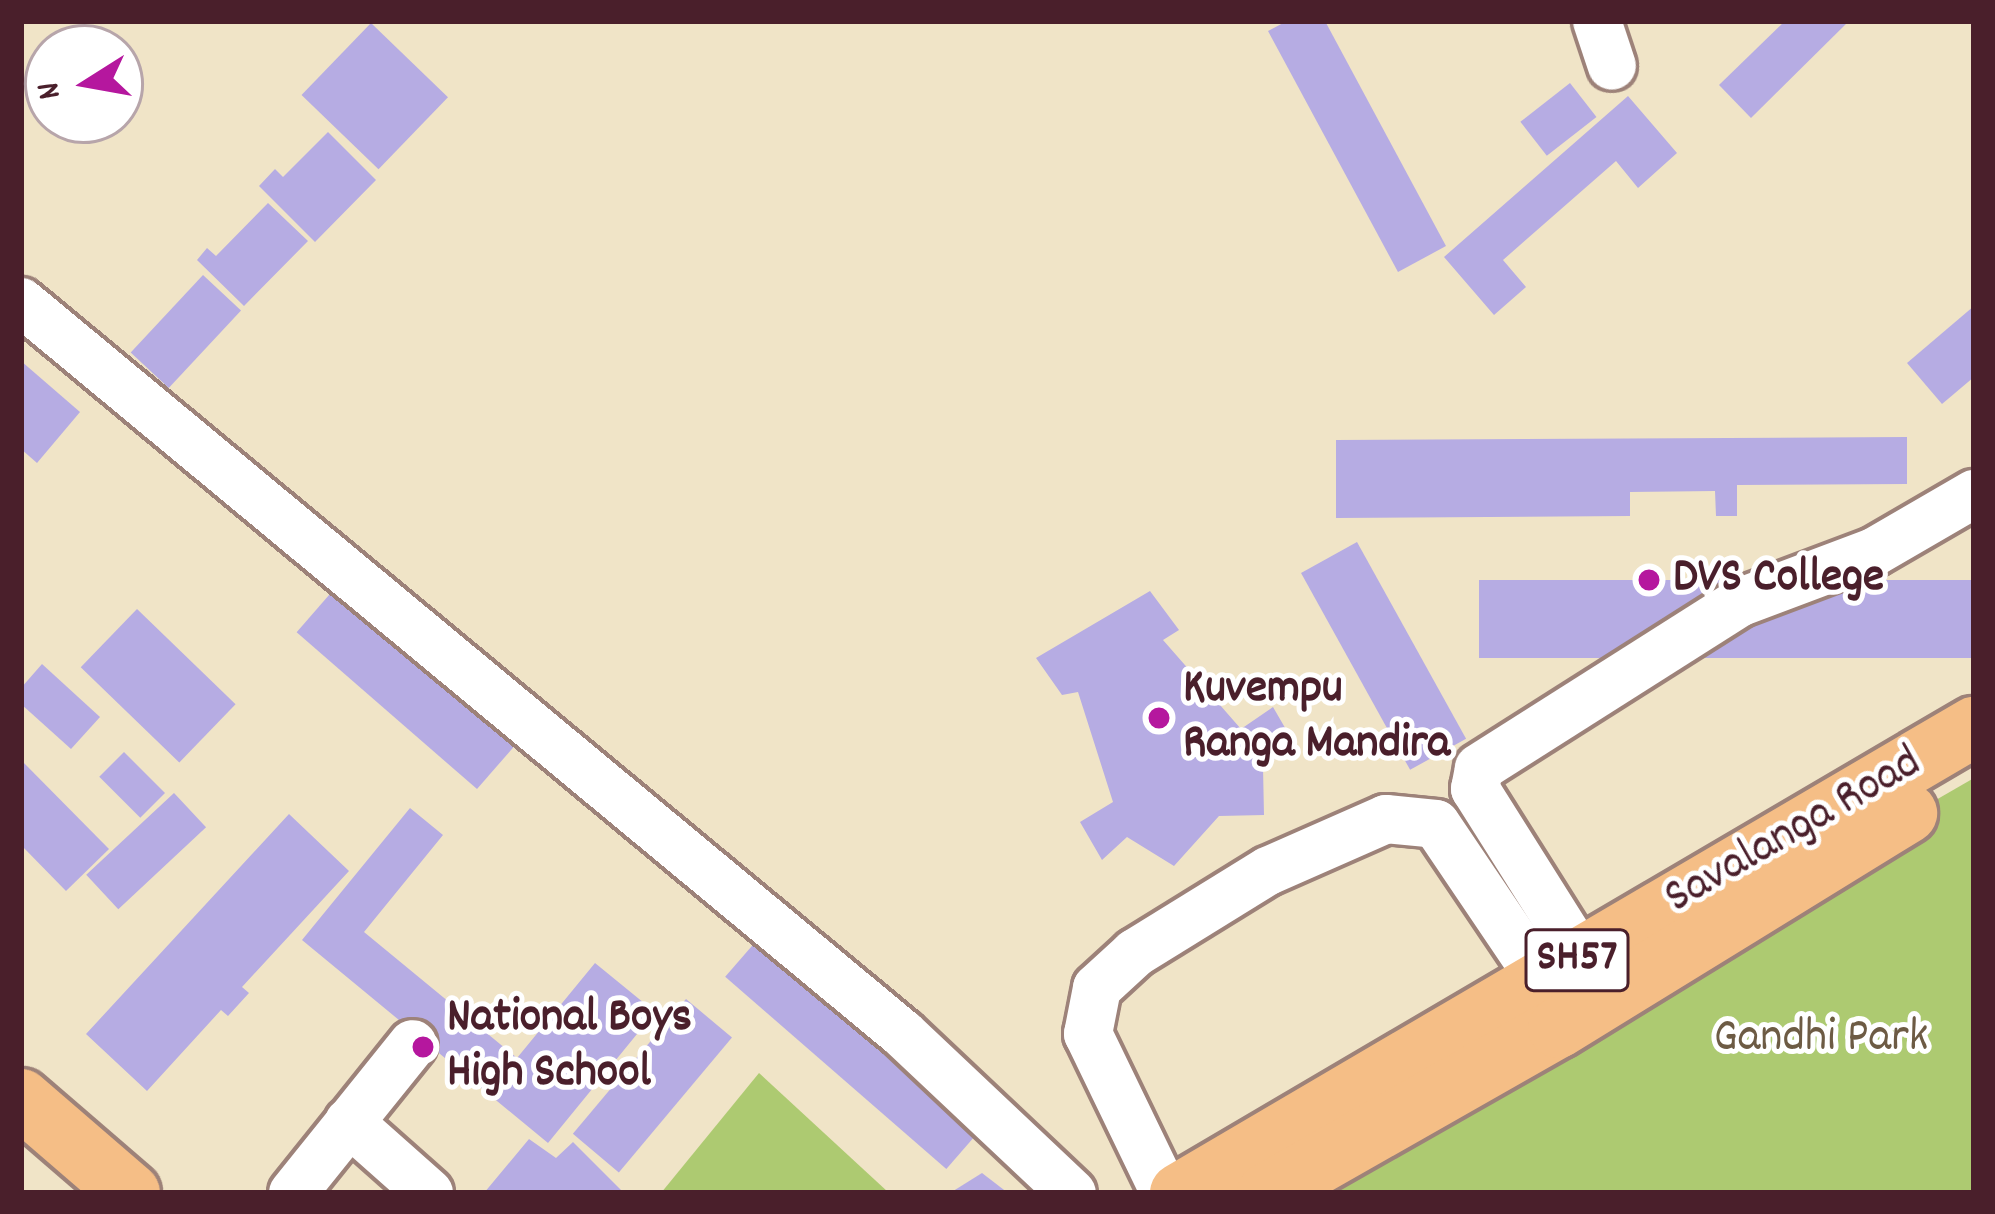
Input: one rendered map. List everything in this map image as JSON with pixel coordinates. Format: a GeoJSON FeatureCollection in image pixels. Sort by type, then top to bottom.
{"type":"FeatureCollection","features":[{"type":"Feature","properties":{"kind":"main road","name":"Savalanga Road"},"geometry":{"type":"LineString","coordinates":[[1180,1193],[1974,727]]}},
{"type":"Feature","properties":{"kind":"main road","name":"Savalanga Road"},"geometry":{"type":"LineString","coordinates":[[1267,1193],[1558,1028],[1974,774]]}},
{"type":"Feature","properties":{"kind":"main road"},"geometry":{"type":"LineString","coordinates":[[21,1099],[130,1193]]}},
{"type":"Feature","properties":{"kind":"main road"},"geometry":{"type":"LineString","coordinates":[[21,1144],[80,1193]]}},
{"type":"Feature","properties":{"kind":"lane"},"geometry":{"type":"LineString","coordinates":[[21,302],[903,1034],[1072,1193]]}},
{"type":"Feature","properties":{"kind":"lane"},"geometry":{"type":"LineString","coordinates":[[1563,970],[1475,789],[1479,768],[1741,602],[1874,552],[1974,494]]}},
{"type":"Feature","properties":{"kind":"lane"},"geometry":{"type":"LineString","coordinates":[[1165,1193],[1088,1034],[1097,988],[1135,953],[1268,872],[1386,819],[1436,824],[1563,970]]}},
{"type":"Feature","properties":{"kind":"lane"},"geometry":{"type":"LineString","coordinates":[[293,1193],[413,1044]]}},
{"type":"Feature","properties":{"kind":"lane"},"geometry":{"type":"LineString","coordinates":[[350,1122],[429,1193]]}},
{"type":"Feature","properties":{"kind":"green space","name":"Gandhi Park"},"geometry":{"type":"Polygon","coordinates":[[[1974,778],[1974,1193],[1254,1193],[1974,778]]]}},
{"type":"Feature","properties":{"kind":"green space"},"geometry":{"type":"Polygon","coordinates":[[[759,1073],[888,1192],[661,1193],[759,1073]]]}},
{"type":"Feature","properties":{"kind":"building"},"geometry":{"type":"Polygon","coordinates":[[[1287,21],[1325,21],[1446,246],[1398,272],[1268,31],[1287,21]]]}},
{"type":"Feature","properties":{"kind":"building"},"geometry":{"type":"Polygon","coordinates":[[[1785,21],[1849,21],[1751,118],[1719,85],[1785,21]]]}},
{"type":"Feature","properties":{"kind":"building"},"geometry":{"type":"Polygon","coordinates":[[[371,23],[448,97],[379,169],[302,95],[371,23]]]}},
{"type":"Feature","properties":{"kind":"building"},"geometry":{"type":"Polygon","coordinates":[[[1570,83],[1596,117],[1547,156],[1520,122],[1570,83]]]}},
{"type":"Feature","properties":{"kind":"building"},"geometry":{"type":"Polygon","coordinates":[[[1628,96],[1677,153],[1638,188],[1616,161],[1503,260],[1526,287],[1494,315],[1444,257],[1628,96]]]}},
{"type":"Feature","properties":{"kind":"building"},"geometry":{"type":"Polygon","coordinates":[[[328,132],[376,180],[315,242],[259,186],[275,169],[283,177],[328,132]]]}},
{"type":"Feature","properties":{"kind":"building"},"geometry":{"type":"Polygon","coordinates":[[[268,203],[308,241],[244,306],[197,260],[207,248],[216,256],[268,203]]]}},
{"type":"Feature","properties":{"kind":"building"},"geometry":{"type":"Polygon","coordinates":[[[203,275],[241,310],[169,388],[131,353],[203,275]]]}},
{"type":"Feature","properties":{"kind":"building"},"geometry":{"type":"Polygon","coordinates":[[[1974,306],[1974,377],[1942,404],[1907,363],[1974,306]]]}},
{"type":"Feature","properties":{"kind":"building"},"geometry":{"type":"Polygon","coordinates":[[[21,361],[80,412],[37,463],[21,449],[21,361]]]}},
{"type":"Feature","properties":{"kind":"building"},"geometry":{"type":"Polygon","coordinates":[[[1907,437],[1907,484],[1737,485],[1737,516],[1716,516],[1715,491],[1630,492],[1630,516],[1336,518],[1336,440],[1907,437]]]}},
{"type":"Feature","properties":{"kind":"building"},"geometry":{"type":"Polygon","coordinates":[[[1357,542],[1466,739],[1410,770],[1301,573],[1357,542]]]}},
{"type":"Feature","properties":{"kind":"building"},"geometry":{"type":"Polygon","coordinates":[[[1479,580],[1974,580],[1974,658],[1479,658],[1479,580]]]}},
{"type":"Feature","properties":{"kind":"building"},"geometry":{"type":"Polygon","coordinates":[[[336,587],[516,744],[477,789],[297,632],[336,587]]]}},
{"type":"Feature","properties":{"kind":"building","name":"Kuvempu Ranga Mandira"},"geometry":{"type":"Polygon","coordinates":[[[1150,591],[1179,630],[1163,640],[1241,729],[1273,707],[1295,745],[1263,767],[1264,815],[1219,816],[1174,866],[1127,837],[1102,860],[1080,822],[1113,802],[1078,692],[1062,695],[1036,658],[1150,591]]]}},
{"type":"Feature","properties":{"kind":"building"},"geometry":{"type":"Polygon","coordinates":[[[137,609],[236,704],[179,762],[81,667],[137,609]]]}},
{"type":"Feature","properties":{"kind":"building"},"geometry":{"type":"Polygon","coordinates":[[[42,664],[100,717],[71,749],[21,704],[21,688],[42,664]]]}},
{"type":"Feature","properties":{"kind":"building"},"geometry":{"type":"Polygon","coordinates":[[[124,752],[165,793],[140,818],[99,777],[124,752]]]}},
{"type":"Feature","properties":{"kind":"building"},"geometry":{"type":"Polygon","coordinates":[[[21,760],[109,849],[66,891],[21,845],[21,760]]]}},
{"type":"Feature","properties":{"kind":"building"},"geometry":{"type":"Polygon","coordinates":[[[174,793],[206,827],[118,909],[86,875],[174,793]]]}},
{"type":"Feature","properties":{"kind":"building"},"geometry":{"type":"Polygon","coordinates":[[[410,808],[443,835],[364,932],[517,1058],[595,963],[655,1012],[548,1143],[302,940],[410,808]]]}},
{"type":"Feature","properties":{"kind":"building"},"geometry":{"type":"Polygon","coordinates":[[[289,814],[349,871],[242,987],[249,993],[228,1016],[221,1010],[147,1091],[86,1034],[289,814]]]}},
{"type":"Feature","properties":{"kind":"building"},"geometry":{"type":"Polygon","coordinates":[[[758,939],[979,1131],[946,1169],[725,977],[758,939]]]}},
{"type":"Feature","properties":{"kind":"building"},"geometry":{"type":"Polygon","coordinates":[[[686,999],[732,1038],[619,1172],[573,1134],[686,999]]]}},
{"type":"Feature","properties":{"kind":"building"},"geometry":{"type":"Polygon","coordinates":[[[529,1139],[556,1158],[573,1142],[624,1193],[484,1193],[529,1139]]]}},
{"type":"Feature","properties":{"kind":"building"},"geometry":{"type":"Polygon","coordinates":[[[982,1173],[1008,1193],[950,1193],[982,1173]]]}},
{"type":"Feature","properties":{"kind":"place","name":"DVS College"},"geometry":{"type":"Point","coordinates":[1649,580]}},
{"type":"Feature","properties":{"kind":"place","name":"Kuvempu Ranga Mandira"},"geometry":{"type":"Point","coordinates":[1159,718]}},
{"type":"Feature","properties":{"kind":"place","name":"National Boys High School"},"geometry":{"type":"Point","coordinates":[423,1047]}}]}
